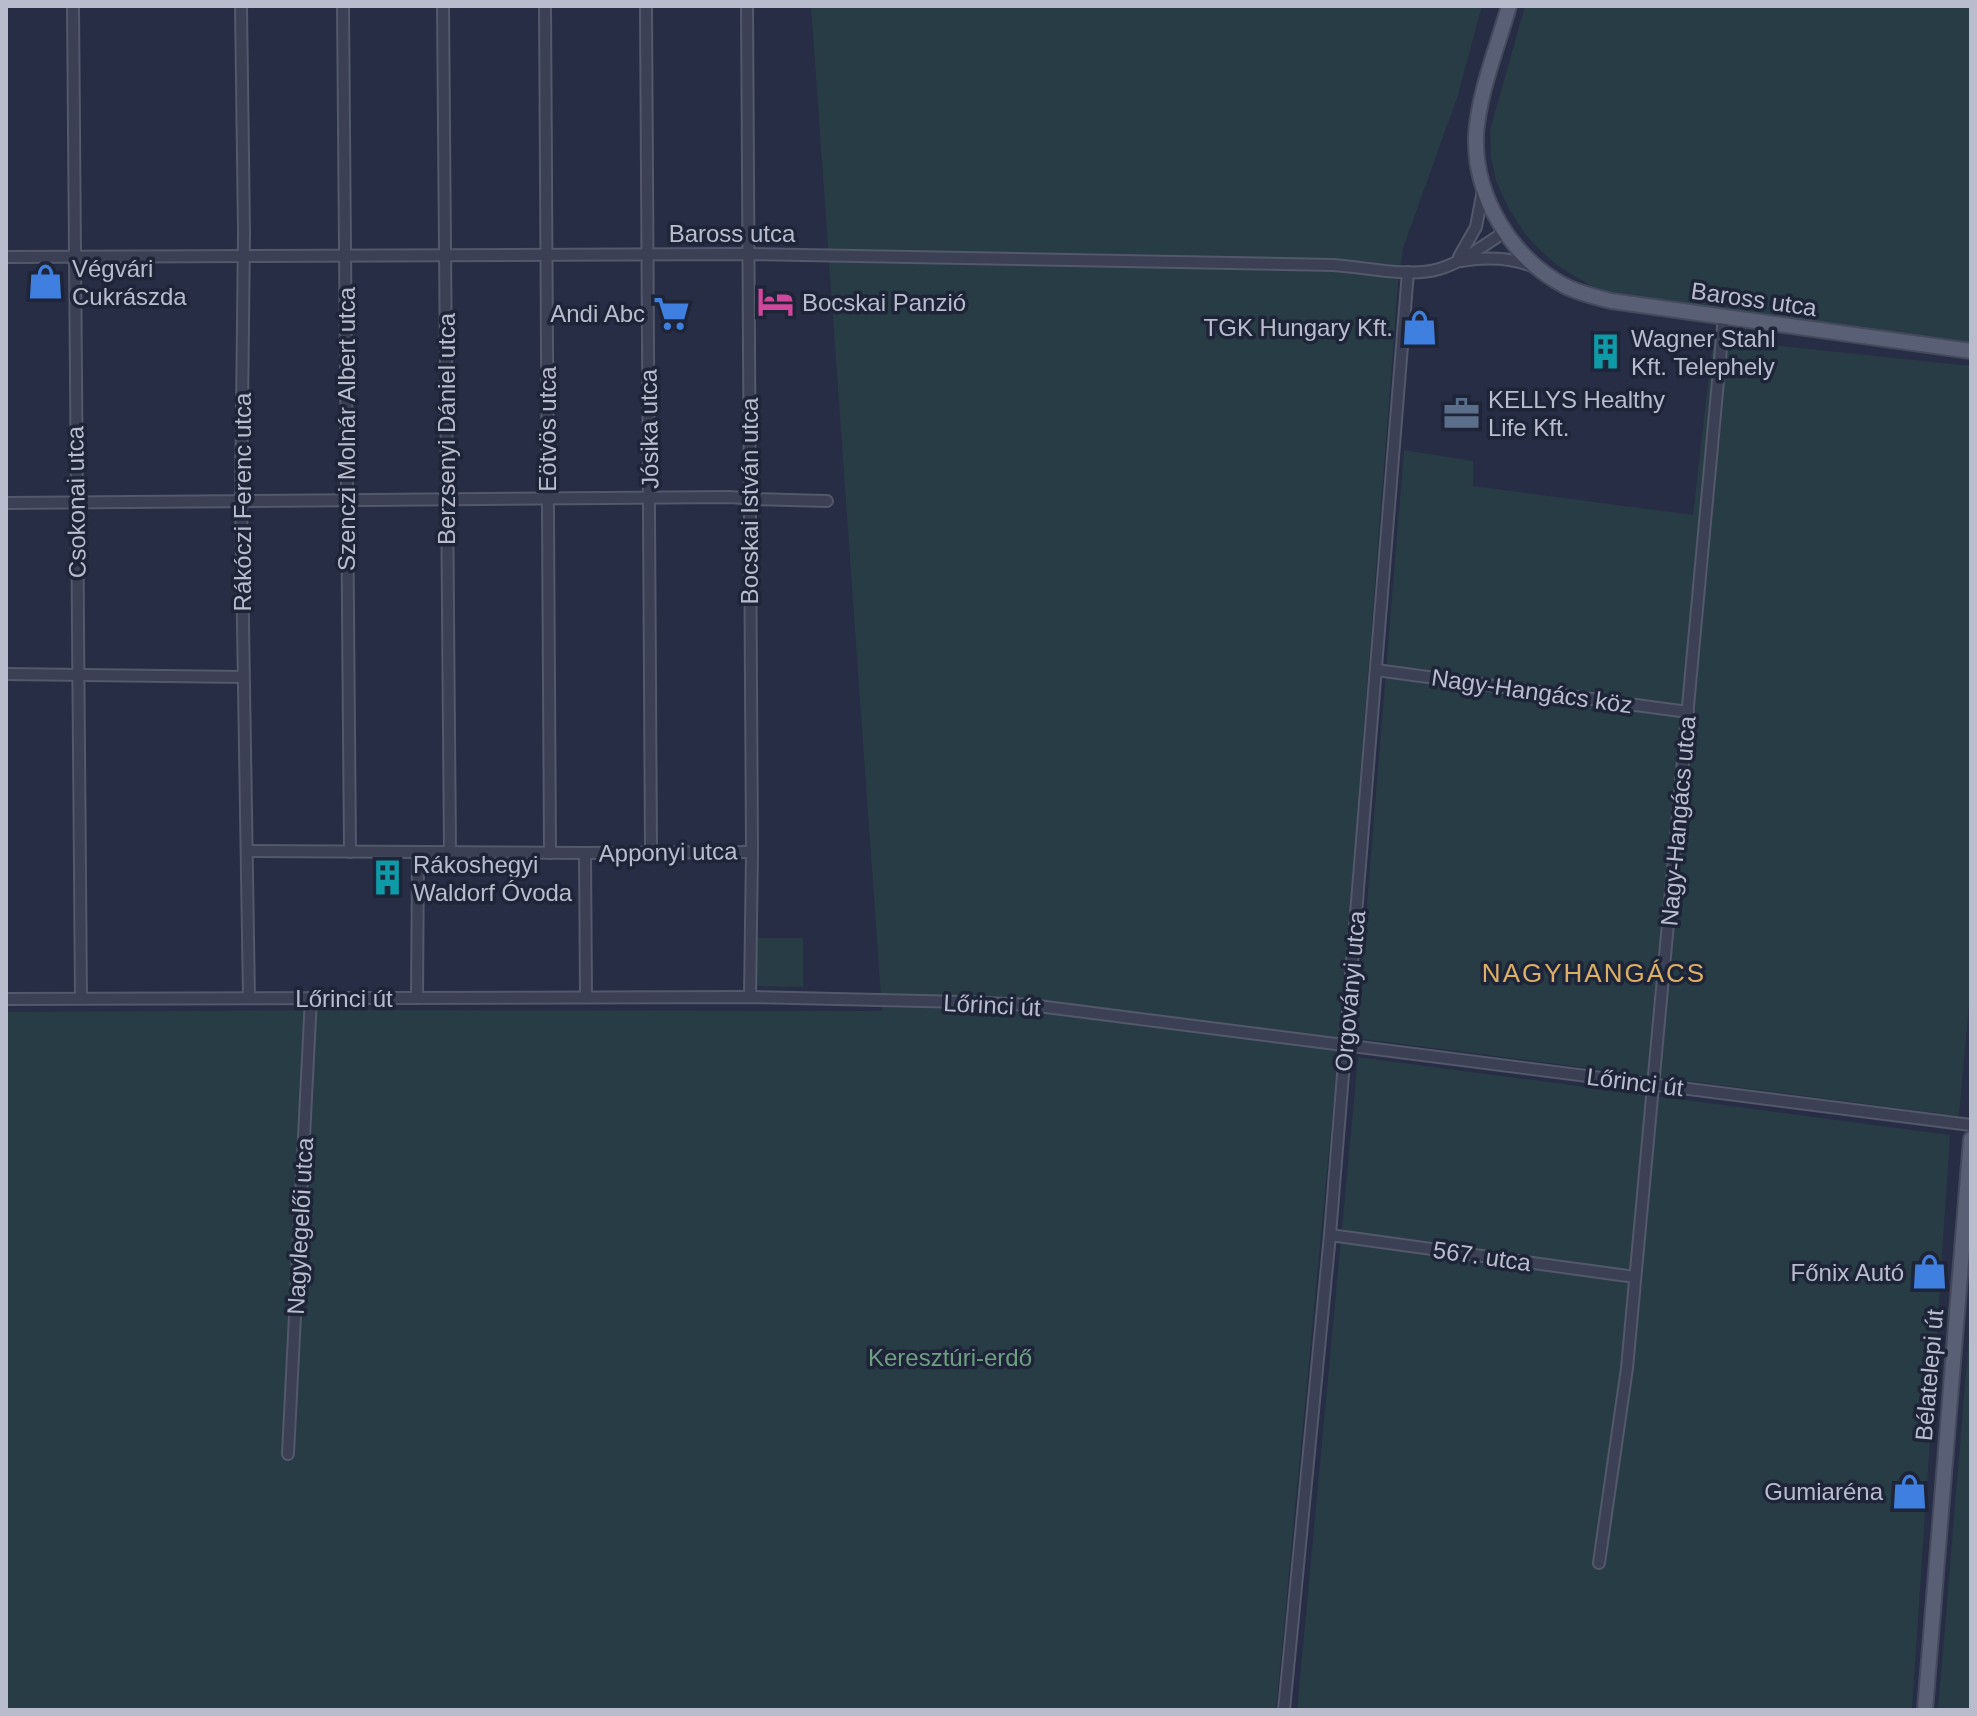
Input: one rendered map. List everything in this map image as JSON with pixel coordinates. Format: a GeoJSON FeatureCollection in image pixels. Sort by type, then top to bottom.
{"type":"FeatureCollection","features":[{"type":"Feature","properties":{"kind":"main road"},"geometry":{"type":"LineString","coordinates":[[1505,232],[1483,189],[1476,154],[1478,114],[1509,6]]}},
{"type":"Feature","properties":{"kind":"main road","name":"Baross utca"},"geometry":{"type":"LineString","coordinates":[[1505,232],[1523,255],[1565,286],[1611,301],[1971,351]]}},
{"type":"Feature","properties":{"kind":"main road","name":"Bélatelepi út"},"geometry":{"type":"LineString","coordinates":[[1925,1710],[1971,1139]]}},
{"type":"Feature","properties":{"kind":"street","name":"Csokonai utca"},"geometry":{"type":"LineString","coordinates":[[73,6],[81,998]]}},
{"type":"Feature","properties":{"kind":"street","name":"Rákóczi Ferenc utca"},"geometry":{"type":"LineString","coordinates":[[241,6],[241,500],[249,998]]}},
{"type":"Feature","properties":{"kind":"street","name":"Szenczi Molnár Albert utca"},"geometry":{"type":"LineString","coordinates":[[343,6],[350,852]]}},
{"type":"Feature","properties":{"kind":"street","name":"Berzsenyi Dániel utca"},"geometry":{"type":"LineString","coordinates":[[443,6],[450,852]]}},
{"type":"Feature","properties":{"kind":"street","name":"Eötvös utca"},"geometry":{"type":"LineString","coordinates":[[545,6],[550,853]]}},
{"type":"Feature","properties":{"kind":"street","name":"Jósika utca"},"geometry":{"type":"LineString","coordinates":[[646,6],[651,852]]}},
{"type":"Feature","properties":{"kind":"street","name":"Bocskai István utca"},"geometry":{"type":"LineString","coordinates":[[747,6],[752,852],[750,997]]}},
{"type":"Feature","properties":{"kind":"street"},"geometry":{"type":"LineString","coordinates":[[1455,262],[1476,227],[1483,189]]}},
{"type":"Feature","properties":{"kind":"street","name":"Baross utca"},"geometry":{"type":"LineString","coordinates":[[6,257],[748,254],[1333,265],[1408,272],[1440,268],[1455,262],[1505,232]]}},
{"type":"Feature","properties":{"kind":"street","name":"Baross utca"},"geometry":{"type":"LineString","coordinates":[[1455,262],[1511,259],[1539,268]]}},
{"type":"Feature","properties":{"kind":"street","name":"Orgoványi utca"},"geometry":{"type":"LineString","coordinates":[[1284,1710],[1330,1235],[1408,272]]}},
{"type":"Feature","properties":{"kind":"street","name":"Nagy-Hangács utca"},"geometry":{"type":"LineString","coordinates":[[1599,1563],[1627,1368],[1724,316]]}},
{"type":"Feature","properties":{"kind":"street"},"geometry":{"type":"LineString","coordinates":[[6,503],[730,497],[827,501]]}},
{"type":"Feature","properties":{"kind":"street","name":"Nagy-Hangács köz"},"geometry":{"type":"LineString","coordinates":[[1376,670],[1688,712]]}},
{"type":"Feature","properties":{"kind":"street"},"geometry":{"type":"LineString","coordinates":[[6,674],[243,677]]}},
{"type":"Feature","properties":{"kind":"street","name":"Apponyi utca"},"geometry":{"type":"LineString","coordinates":[[248,851],[752,852]]}},
{"type":"Feature","properties":{"kind":"street"},"geometry":{"type":"LineString","coordinates":[[417,998],[418,852]]}},
{"type":"Feature","properties":{"kind":"street"},"geometry":{"type":"LineString","coordinates":[[585,853],[586,997]]}},
{"type":"Feature","properties":{"kind":"street","name":"Lőrinci út"},"geometry":{"type":"LineString","coordinates":[[6,999],[750,997],[1030,1005],[1971,1125]]}},
{"type":"Feature","properties":{"kind":"street","name":"Nagylegelői utca"},"geometry":{"type":"LineString","coordinates":[[288,1454],[311,998]]}},
{"type":"Feature","properties":{"kind":"street","name":"567. utca"},"geometry":{"type":"LineString","coordinates":[[1330,1235],[1635,1277]]}},
{"type":"Feature","properties":{"kind":"green space","name":"Keresztúri-erdő"},"geometry":{"type":"Polygon","coordinates":[[[811,6],[1482,6],[1457,98],[1403,248],[1398,284],[1341,1024],[1276,1710],[6,1710],[6,1012],[882,1011],[811,6]]]}},
{"type":"Feature","properties":{"kind":"green space"},"geometry":{"type":"Polygon","coordinates":[[[1525,6],[1971,6],[1971,342],[1603,293],[1558,266],[1525,234],[1508,207],[1496,181],[1491,157],[1490,130],[1525,6]]]}},
{"type":"Feature","properties":{"kind":"green space"},"geometry":{"type":"Polygon","coordinates":[[[1713,339],[1971,366],[1971,982],[1959,1116],[1356,1038],[1404,450],[1473,461],[1473,486],[1693,515],[1713,339]]]}},
{"type":"Feature","properties":{"kind":"green space"},"geometry":{"type":"Polygon","coordinates":[[[756,938],[803,938],[803,987],[755,986],[756,938]]]}},
{"type":"Feature","properties":{"kind":"green space"},"geometry":{"type":"Polygon","coordinates":[[[1358,1057],[1950,1135],[1912,1710],[1297,1710],[1358,1057]]]}},
{"type":"Feature","properties":{"kind":"green space"},"geometry":{"type":"Polygon","coordinates":[[[1971,1313],[1971,1710],[1938,1710],[1971,1313]]]}},
{"type":"Feature","properties":{"kind":"place","name":"Végvári Cukrászda"},"geometry":{"type":"Point","coordinates":[46,282]}},
{"type":"Feature","properties":{"kind":"place","name":"Bocskai Panzió"},"geometry":{"type":"Point","coordinates":[776,302]}},
{"type":"Feature","properties":{"kind":"place","name":"Andi Abc"},"geometry":{"type":"Point","coordinates":[671,313]}},
{"type":"Feature","properties":{"kind":"place","name":"TGK Hungary Kft."},"geometry":{"type":"Point","coordinates":[1419,327]}},
{"type":"Feature","properties":{"kind":"place","name":"Wagner Stahl Kft. Telephely"},"geometry":{"type":"Point","coordinates":[1605,352]}},
{"type":"Feature","properties":{"kind":"place","name":"KELLYS Healthy Life Kft."},"geometry":{"type":"Point","coordinates":[1462,413]}},
{"type":"Feature","properties":{"kind":"place","name":"Rákoshegyi Waldorf Óvoda"},"geometry":{"type":"Point","coordinates":[387,878]}},
{"type":"Feature","properties":{"kind":"place","name":"Főnix Autó"},"geometry":{"type":"Point","coordinates":[1930,1272]}},
{"type":"Feature","properties":{"kind":"place","name":"Gumiaréna"},"geometry":{"type":"Point","coordinates":[1909,1491]}},
{"type":"Feature","properties":{"kind":"district","name":"NAGYHANGÁCS"},"geometry":{"type":"Point","coordinates":[1594,973]}}]}
